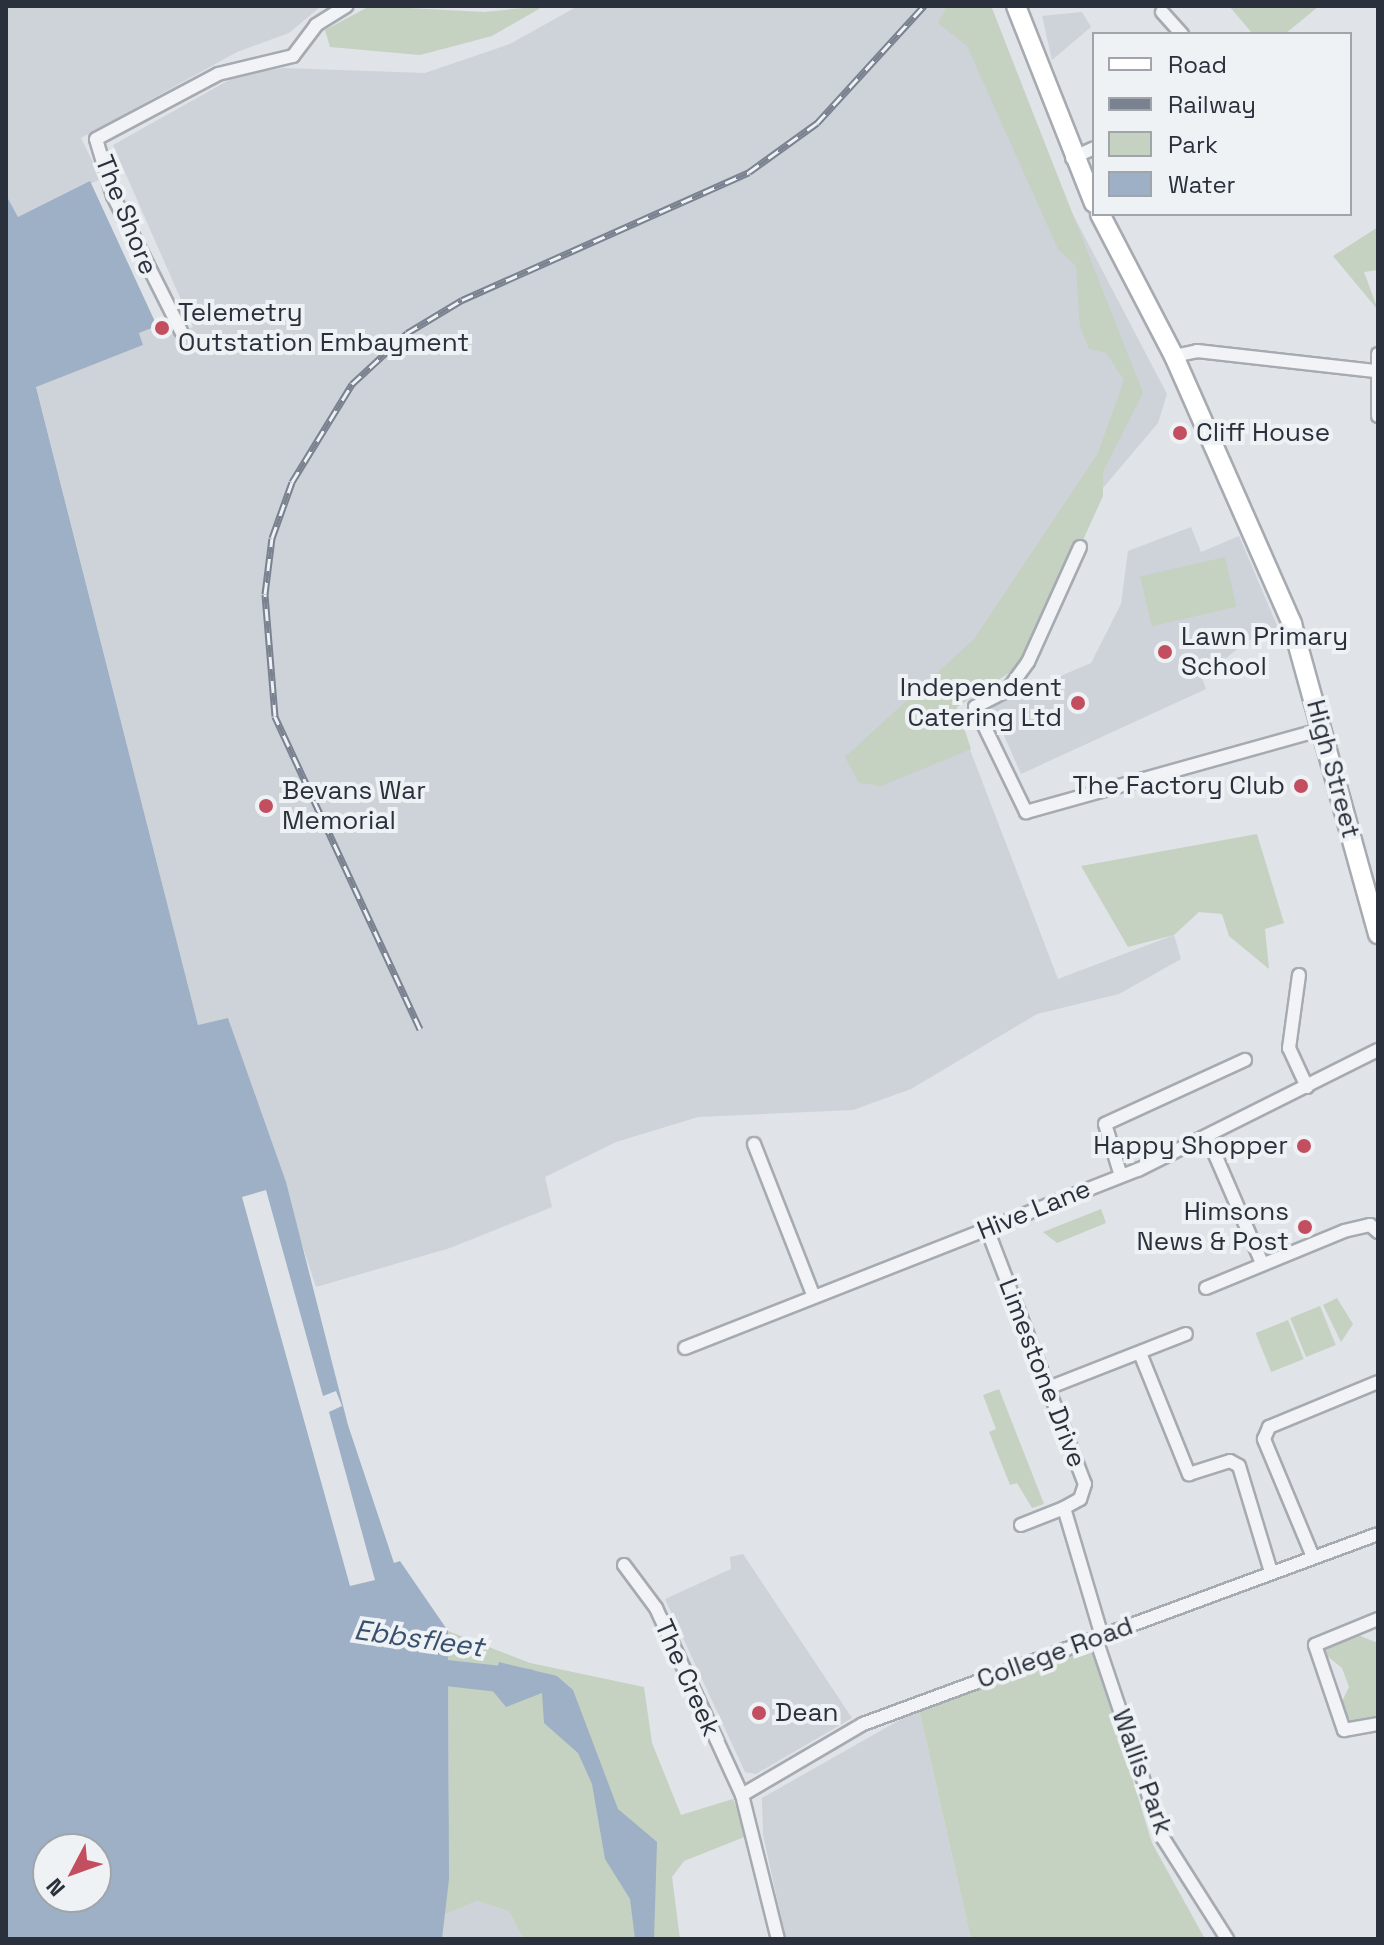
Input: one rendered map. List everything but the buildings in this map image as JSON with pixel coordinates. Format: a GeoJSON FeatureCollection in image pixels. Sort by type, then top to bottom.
{"type":"FeatureCollection","features":[{"type":"Feature","properties":{"kind":"main road"},"geometry":{"type":"LineString","coordinates":[[1016,6],[1072,158],[1092,199]]}},
{"type":"Feature","properties":{"kind":"main road"},"geometry":{"type":"LineString","coordinates":[[1025,32],[1028,6]]}},
{"type":"Feature","properties":{"kind":"main road","name":"High Street"},"geometry":{"type":"LineString","coordinates":[[1101,216],[1174,356],[1292,624],[1378,934]]}},
{"type":"Feature","properties":{"kind":"street","name":"The Shore"},"geometry":{"type":"LineString","coordinates":[[181,331],[113,196],[96,139],[218,74],[293,56],[316,25],[346,6]]}},
{"type":"Feature","properties":{"kind":"street"},"geometry":{"type":"LineString","coordinates":[[1162,12],[1180,32]]}},
{"type":"Feature","properties":{"kind":"street"},"geometry":{"type":"LineString","coordinates":[[1072,158],[1092,149]]}},
{"type":"Feature","properties":{"kind":"street"},"geometry":{"type":"LineString","coordinates":[[1174,356],[1197,351],[1375,371]]}},
{"type":"Feature","properties":{"kind":"street"},"geometry":{"type":"LineString","coordinates":[[1378,354],[1375,371],[1378,416]]}},
{"type":"Feature","properties":{"kind":"street"},"geometry":{"type":"LineString","coordinates":[[1080,547],[1028,662],[1008,690],[975,707],[1022,806],[1034,813],[1323,729]]}},
{"type":"Feature","properties":{"kind":"street"},"geometry":{"type":"LineString","coordinates":[[1299,975],[1289,1048],[1307,1087]]}},
{"type":"Feature","properties":{"kind":"street","name":"Hive Lane"},"geometry":{"type":"LineString","coordinates":[[685,1348],[1121,1176],[1378,1050]]}},
{"type":"Feature","properties":{"kind":"street"},"geometry":{"type":"LineString","coordinates":[[1121,1176],[1105,1124],[1245,1060]]}},
{"type":"Feature","properties":{"kind":"street"},"geometry":{"type":"LineString","coordinates":[[1207,1136],[1262,1263]]}},
{"type":"Feature","properties":{"kind":"street"},"geometry":{"type":"LineString","coordinates":[[754,1144],[814,1297]]}},
{"type":"Feature","properties":{"kind":"street","name":"Limestone Drive"},"geometry":{"type":"LineString","coordinates":[[987,1229],[1085,1484],[1080,1499],[1064,1508]]}},
{"type":"Feature","properties":{"kind":"street"},"geometry":{"type":"LineString","coordinates":[[1206,1288],[1344,1231],[1377,1231]]}},
{"type":"Feature","properties":{"kind":"street"},"geometry":{"type":"LineString","coordinates":[[1048,1388],[1186,1334]]}},
{"type":"Feature","properties":{"kind":"street"},"geometry":{"type":"LineString","coordinates":[[1140,1353],[1189,1473],[1231,1461],[1239,1467],[1271,1572]]}},
{"type":"Feature","properties":{"kind":"street"},"geometry":{"type":"LineString","coordinates":[[1313,1557],[1264,1439],[1269,1427],[1378,1382]]}},
{"type":"Feature","properties":{"kind":"street"},"geometry":{"type":"LineString","coordinates":[[1021,1525],[1064,1508]]}},
{"type":"Feature","properties":{"kind":"street","name":"Wallis Park"},"geometry":{"type":"LineString","coordinates":[[1064,1508],[1099,1638],[1163,1838],[1227,1939]]}},
{"type":"Feature","properties":{"kind":"street","name":"College Road"},"geometry":{"type":"LineString","coordinates":[[742,1795],[863,1724],[1378,1534]]}},
{"type":"Feature","properties":{"kind":"street","name":"The Creek"},"geometry":{"type":"LineString","coordinates":[[624,1565],[656,1608],[742,1795],[778,1939]]}},
{"type":"Feature","properties":{"kind":"street"},"geometry":{"type":"LineString","coordinates":[[1378,1619],[1315,1645],[1344,1730],[1378,1724]]}},
{"type":"Feature","properties":{"kind":"shaded area"},"geometry":{"type":"Polygon","coordinates":[[[6,6],[321,6],[289,33],[237,52],[81,138],[101,179],[18,217],[6,195],[6,6]]]}},
{"type":"Feature","properties":{"kind":"shaded area"},"geometry":{"type":"Polygon","coordinates":[[[578,6],[991,6],[1068,205],[1167,394],[1158,423],[1086,508],[954,708],[1058,979],[1174,935],[1181,959],[1119,994],[1037,1014],[911,1089],[853,1110],[698,1117],[616,1142],[545,1177],[552,1207],[450,1248],[316,1287],[228,1018],[198,1025],[36,386],[143,345],[139,333],[157,326],[165,323],[171,335],[193,327],[113,145],[238,75],[283,68],[425,73],[510,44],[578,6]]]}},
{"type":"Feature","properties":{"kind":"shaded area"},"geometry":{"type":"Polygon","coordinates":[[[1082,12],[1091,27],[1052,60],[1042,16],[1082,12]]]}},
{"type":"Feature","properties":{"kind":"shaded area","name":"Lawn Primary School"},"geometry":{"type":"Polygon","coordinates":[[[1191,527],[1201,552],[1239,536],[1279,630],[1247,641],[1202,678],[1206,689],[1021,774],[991,706],[1091,663],[1121,604],[1128,551],[1191,527]]]}},
{"type":"Feature","properties":{"kind":"shaded area"},"geometry":{"type":"Polygon","coordinates":[[[743,1554],[852,1718],[756,1774],[745,1772],[665,1599],[731,1569],[730,1557],[743,1554]]]}},
{"type":"Feature","properties":{"kind":"shaded area"},"geometry":{"type":"Polygon","coordinates":[[[919,1709],[971,1939],[786,1939],[763,1835],[762,1798],[919,1709]]]}},
{"type":"Feature","properties":{"kind":"shaded area"},"geometry":{"type":"Polygon","coordinates":[[[477,1901],[509,1911],[523,1939],[441,1939],[443,1915],[477,1901]]]}},
{"type":"Feature","properties":{"kind":"green space"},"geometry":{"type":"Polygon","coordinates":[[[370,6],[484,12],[544,6],[492,36],[420,55],[330,47],[325,30],[370,6]]]}},
{"type":"Feature","properties":{"kind":"green space"},"geometry":{"type":"Polygon","coordinates":[[[947,6],[991,6],[1143,393],[1103,472],[1103,496],[1064,582],[1015,669],[957,707],[971,749],[881,786],[859,783],[845,757],[974,639],[1098,453],[1124,380],[1106,353],[1089,349],[1080,327],[1076,266],[1058,249],[967,46],[938,23],[947,6]]]}},
{"type":"Feature","properties":{"kind":"green space"},"geometry":{"type":"Polygon","coordinates":[[[1229,6],[1319,6],[1287,32],[1251,32],[1229,6]]]}},
{"type":"Feature","properties":{"kind":"green space"},"geometry":{"type":"Polygon","coordinates":[[[1378,227],[1378,270],[1364,272],[1378,310],[1333,256],[1378,227]]]}},
{"type":"Feature","properties":{"kind":"green space"},"geometry":{"type":"Polygon","coordinates":[[[1225,557],[1236,607],[1152,626],[1140,577],[1225,557]]]}},
{"type":"Feature","properties":{"kind":"green space"},"geometry":{"type":"Polygon","coordinates":[[[1257,834],[1284,923],[1265,929],[1269,969],[1229,936],[1222,914],[1199,912],[1174,935],[1128,947],[1081,866],[1257,834]]]}},
{"type":"Feature","properties":{"kind":"green space"},"geometry":{"type":"Polygon","coordinates":[[[1101,1209],[1106,1223],[1057,1243],[1043,1232],[1101,1209]]]}},
{"type":"Feature","properties":{"kind":"green space"},"geometry":{"type":"Polygon","coordinates":[[[1337,1298],[1353,1324],[1341,1342],[1323,1305],[1337,1298]]]}},
{"type":"Feature","properties":{"kind":"green space"},"geometry":{"type":"Polygon","coordinates":[[[1320,1306],[1336,1345],[1306,1357],[1290,1318],[1320,1306]]]}},
{"type":"Feature","properties":{"kind":"green space"},"geometry":{"type":"Polygon","coordinates":[[[1288,1320],[1304,1359],[1271,1372],[1256,1333],[1288,1320]]]}},
{"type":"Feature","properties":{"kind":"green space"},"geometry":{"type":"Polygon","coordinates":[[[999,1389],[1044,1504],[1032,1508],[1017,1483],[1010,1485],[989,1432],[996,1429],[983,1395],[999,1389]]]}},
{"type":"Feature","properties":{"kind":"green space"},"geometry":{"type":"Polygon","coordinates":[[[448,1631],[530,1663],[644,1687],[652,1743],[681,1815],[733,1799],[747,1836],[684,1861],[672,1877],[680,1939],[523,1939],[509,1911],[477,1901],[443,1915],[442,1939],[371,1939],[444,1679],[449,1825],[448,1631]]]}},
{"type":"Feature","properties":{"kind":"green space"},"geometry":{"type":"Polygon","coordinates":[[[1355,1634],[1378,1643],[1378,1718],[1357,1727],[1339,1708],[1349,1687],[1342,1668],[1321,1651],[1355,1634]]]}},
{"type":"Feature","properties":{"kind":"green space"},"geometry":{"type":"Polygon","coordinates":[[[1092,1647],[1152,1843],[1205,1939],[971,1939],[919,1709],[1092,1647]]]}},
{"type":"Feature","properties":{"kind":"water"},"geometry":{"type":"Polygon","coordinates":[[[90,181],[157,326],[139,333],[143,345],[36,387],[198,1025],[228,1018],[286,1182],[348,1425],[394,1563],[400,1561],[448,1631],[449,1879],[442,1939],[6,1939],[6,195],[18,217],[90,181]]]}},
{"type":"Feature","properties":{"kind":"water"},"geometry":{"type":"Polygon","coordinates":[[[499,1662],[557,1676],[573,1690],[618,1809],[657,1842],[654,1939],[635,1939],[630,1899],[605,1859],[592,1784],[578,1753],[544,1723],[542,1693],[506,1707],[492,1690],[499,1662]]]}},
{"type":"Feature","properties":{"kind":"pier"},"geometry":{"type":"Polygon","coordinates":[[[266,1190],[323,1396],[336,1391],[342,1406],[329,1412],[375,1580],[350,1586],[242,1197],[266,1190]]]}},
{"type":"Feature","properties":{"kind":"waterway","name":"Ebbsfleet"},"geometry":{"type":"LineString","coordinates":[[411,1669],[527,1682]]}},
{"type":"Feature","properties":{"kind":"railway"},"geometry":{"type":"LineString","coordinates":[[420,1029],[275,716],[265,594],[272,538],[292,482],[352,384],[407,333],[462,300],[749,172],[817,123],[924,6]]}},
{"type":"Feature","properties":{"kind":"place","name":"Telemetry Outstation Embayment"},"geometry":{"type":"Point","coordinates":[162,328]}},
{"type":"Feature","properties":{"kind":"place","name":"Cliff House"},"geometry":{"type":"Point","coordinates":[1180,433]}},
{"type":"Feature","properties":{"kind":"place","name":"Lawn Primary School"},"geometry":{"type":"Point","coordinates":[1165,652]}},
{"type":"Feature","properties":{"kind":"place","name":"Independent Catering Ltd"},"geometry":{"type":"Point","coordinates":[1078,703]}},
{"type":"Feature","properties":{"kind":"place","name":"The Factory Club"},"geometry":{"type":"Point","coordinates":[1301,786]}},
{"type":"Feature","properties":{"kind":"place","name":"Bevans War Memorial"},"geometry":{"type":"Point","coordinates":[266,806]}},
{"type":"Feature","properties":{"kind":"place","name":"Happy Shopper"},"geometry":{"type":"Point","coordinates":[1304,1146]}},
{"type":"Feature","properties":{"kind":"place","name":"Himsons News & Post"},"geometry":{"type":"Point","coordinates":[1305,1227]}},
{"type":"Feature","properties":{"kind":"place","name":"Dean"},"geometry":{"type":"Point","coordinates":[759,1713]}}]}
